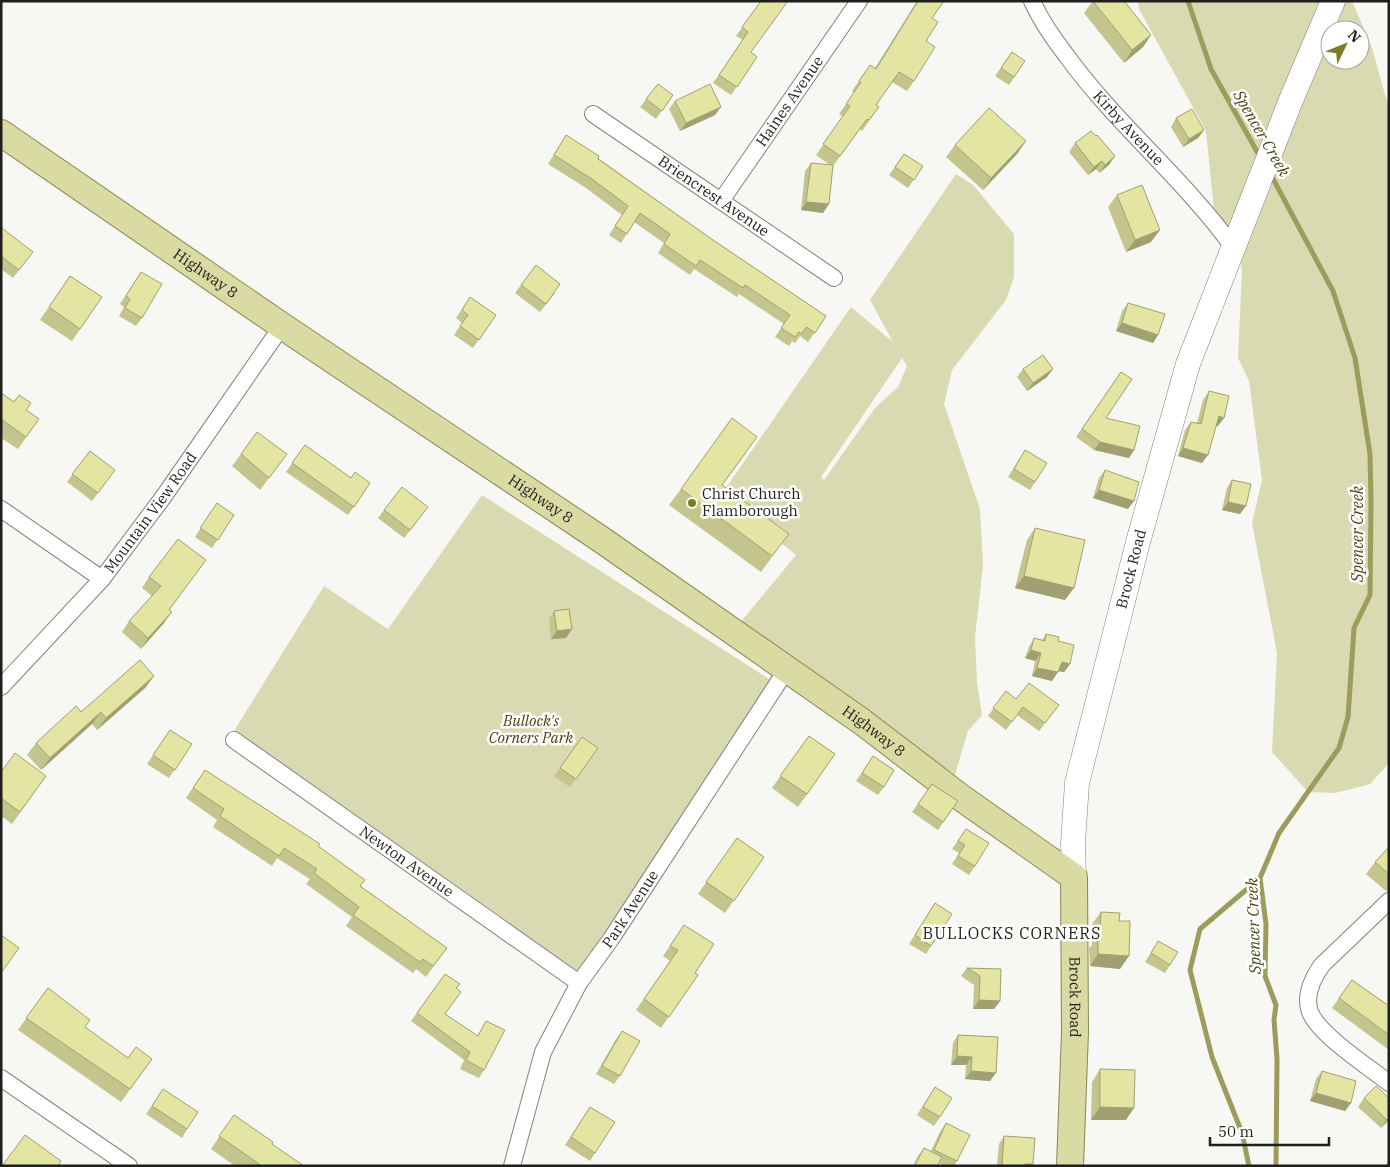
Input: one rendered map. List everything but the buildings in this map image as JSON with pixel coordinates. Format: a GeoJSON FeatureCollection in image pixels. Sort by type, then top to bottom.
{"type":"FeatureCollection","features":[{"type":"Feature","properties":{"kind":"main road","name":"Brock Road"},"geometry":{"type":"LineString","coordinates":[[1070,1166],[1075,1032],[1074,877],[1077,782],[1135,552],[1188,364],[1291,100],[1333,1]]}},
{"type":"Feature","properties":{"kind":"main road","name":"Highway 8"},"geometry":{"type":"LineString","coordinates":[[1,133],[282,326],[599,538],[787,669],[1074,877]]}},
{"type":"Feature","properties":{"kind":"street","name":"Haines Avenue"},"geometry":{"type":"LineString","coordinates":[[721,201],[859,1]]}},
{"type":"Feature","properties":{"kind":"street","name":"Kirby Avenue"},"geometry":{"type":"LineString","coordinates":[[1032,1],[1039,18],[1082,77],[1213,220],[1233,248]]}},
{"type":"Feature","properties":{"kind":"street","name":"Briencrest Avenue"},"geometry":{"type":"LineString","coordinates":[[593,114],[834,278]]}},
{"type":"Feature","properties":{"kind":"street","name":"Mountain View Road"},"geometry":{"type":"LineString","coordinates":[[1,686],[102,579],[282,326]]}},
{"type":"Feature","properties":{"kind":"street"},"geometry":{"type":"LineString","coordinates":[[1,510],[102,579]]}},
{"type":"Feature","properties":{"kind":"street","name":"Park Avenue"},"geometry":{"type":"LineString","coordinates":[[512,1166],[543,1052],[579,983],[611,939],[787,669]]}},
{"type":"Feature","properties":{"kind":"street","name":"Newton Avenue"},"geometry":{"type":"LineString","coordinates":[[234,740],[579,983]]}},
{"type":"Feature","properties":{"kind":"street"},"geometry":{"type":"LineString","coordinates":[[1389,901],[1322,965],[1314,976],[1308,994],[1310,1013],[1323,1032],[1389,1083]]}},
{"type":"Feature","properties":{"kind":"street"},"geometry":{"type":"LineString","coordinates":[[1,1078],[121,1164]]}},
{"type":"Feature","properties":{"kind":"green space"},"geometry":{"type":"Polygon","coordinates":[[[1138,1],[1352,1],[1360,20],[1320,20],[1320,70],[1370,70],[1370,43],[1389,109],[1389,763],[1370,784],[1335,793],[1308,792],[1272,752],[1277,653],[1252,523],[1262,480],[1249,381],[1238,358],[1242,270],[1236,236],[1214,211],[1206,131],[1139,9],[1138,1]]]}},
{"type":"Feature","properties":{"kind":"green space"},"geometry":{"type":"Polygon","coordinates":[[[956,174],[973,185],[1014,234],[1014,277],[1006,300],[952,370],[944,404],[980,509],[983,566],[975,637],[977,683],[982,715],[968,731],[955,775],[739,624],[796,555],[721,495],[851,307],[893,342],[870,300],[956,174]],[[902,358],[821,477],[824,480],[875,408],[898,387],[907,366],[902,358]]]}},
{"type":"Feature","properties":{"kind":"green space","name":"Bullock's Corners Park"},"geometry":{"type":"Polygon","coordinates":[[[482,495],[772,681],[578,972],[234,731],[324,586],[388,629],[482,495]]]}},
{"type":"Feature","properties":{"kind":"waterway","name":"Spencer Creek"},"geometry":{"type":"LineString","coordinates":[[1188,1],[1211,69],[1260,157]]}},
{"type":"Feature","properties":{"kind":"waterway","name":"Spencer Creek"},"geometry":{"type":"LineString","coordinates":[[1271,175],[1333,291],[1355,358],[1370,454],[1371,503],[1370,595],[1354,628],[1348,717],[1339,748],[1279,833],[1260,878],[1266,924],[1265,976],[1276,1005],[1274,1020],[1277,1059],[1276,1166]]}},
{"type":"Feature","properties":{"kind":"waterway"},"geometry":{"type":"LineString","coordinates":[[1249,1166],[1242,1133],[1212,1057],[1190,970],[1200,929],[1260,878]]}},
{"type":"Feature","properties":{"kind":"place","name":"Christ Church Flamborough"},"geometry":{"type":"Point","coordinates":[692,503]}},
{"type":"Feature","properties":{"kind":"district","name":"BULLOCKS CORNERS"},"geometry":{"type":"Point","coordinates":[1012,933]}}]}
